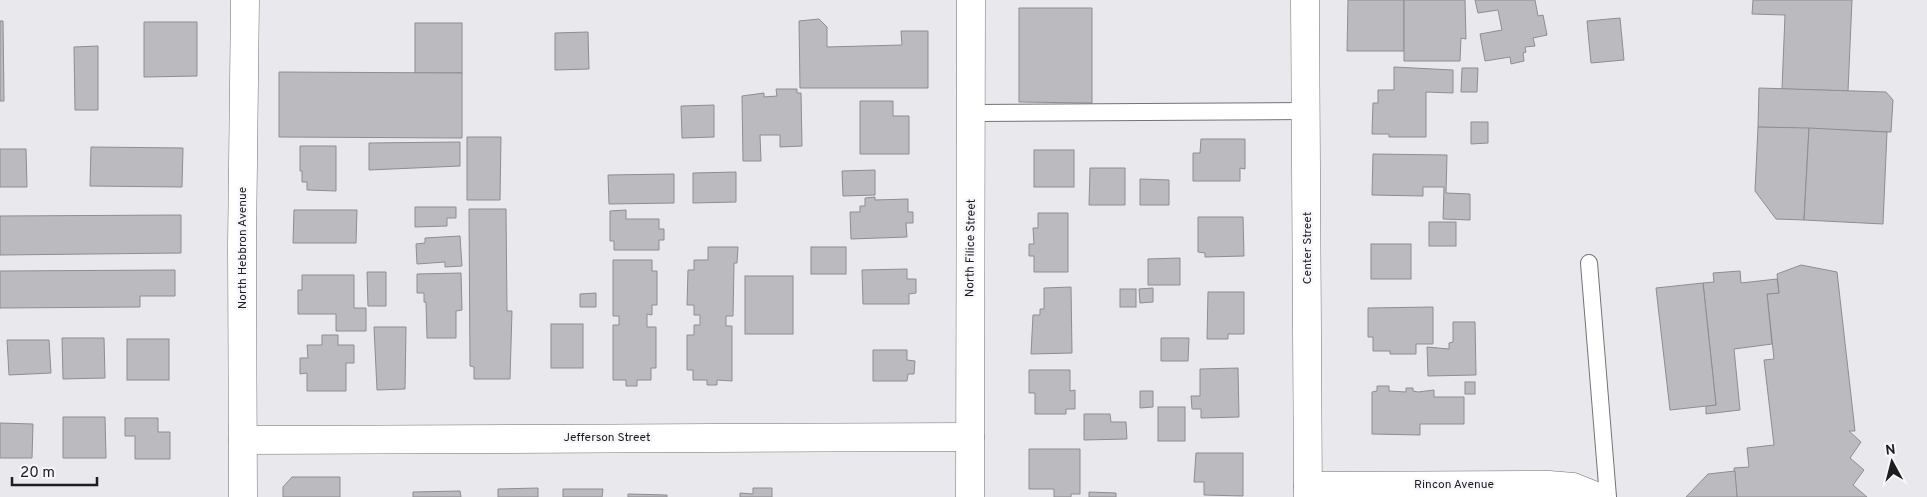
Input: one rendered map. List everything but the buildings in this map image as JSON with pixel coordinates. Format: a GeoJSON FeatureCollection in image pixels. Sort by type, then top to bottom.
{"type":"FeatureCollection","features":[{"type":"Feature","properties":{"kind":"street","name":"North Hebbron Avenue"},"geometry":{"type":"LineString","coordinates":[[243,497],[242,244],[245,0]]}},
{"type":"Feature","properties":{"kind":"street","name":"North Filice Street"},"geometry":{"type":"LineString","coordinates":[[970,497],[972,0]]}},
{"type":"Feature","properties":{"kind":"street","name":"Center Street"},"geometry":{"type":"LineString","coordinates":[[1305,0],[1308,492]]}},
{"type":"Feature","properties":{"kind":"street","name":"Jefferson Street"},"geometry":{"type":"LineString","coordinates":[[243,440],[970,437]]}},
{"type":"Feature","properties":{"kind":"street","name":"Rincon Avenue"},"geometry":{"type":"LineString","coordinates":[[1308,492],[1549,485],[1573,487],[1598,497]]}},
{"type":"Feature","properties":{"kind":"lane"},"geometry":{"type":"LineString","coordinates":[[973,113],[1307,111]]}},
{"type":"Feature","properties":{"kind":"lane"},"geometry":{"type":"LineString","coordinates":[[1589,263],[1608,497]]}}]}
